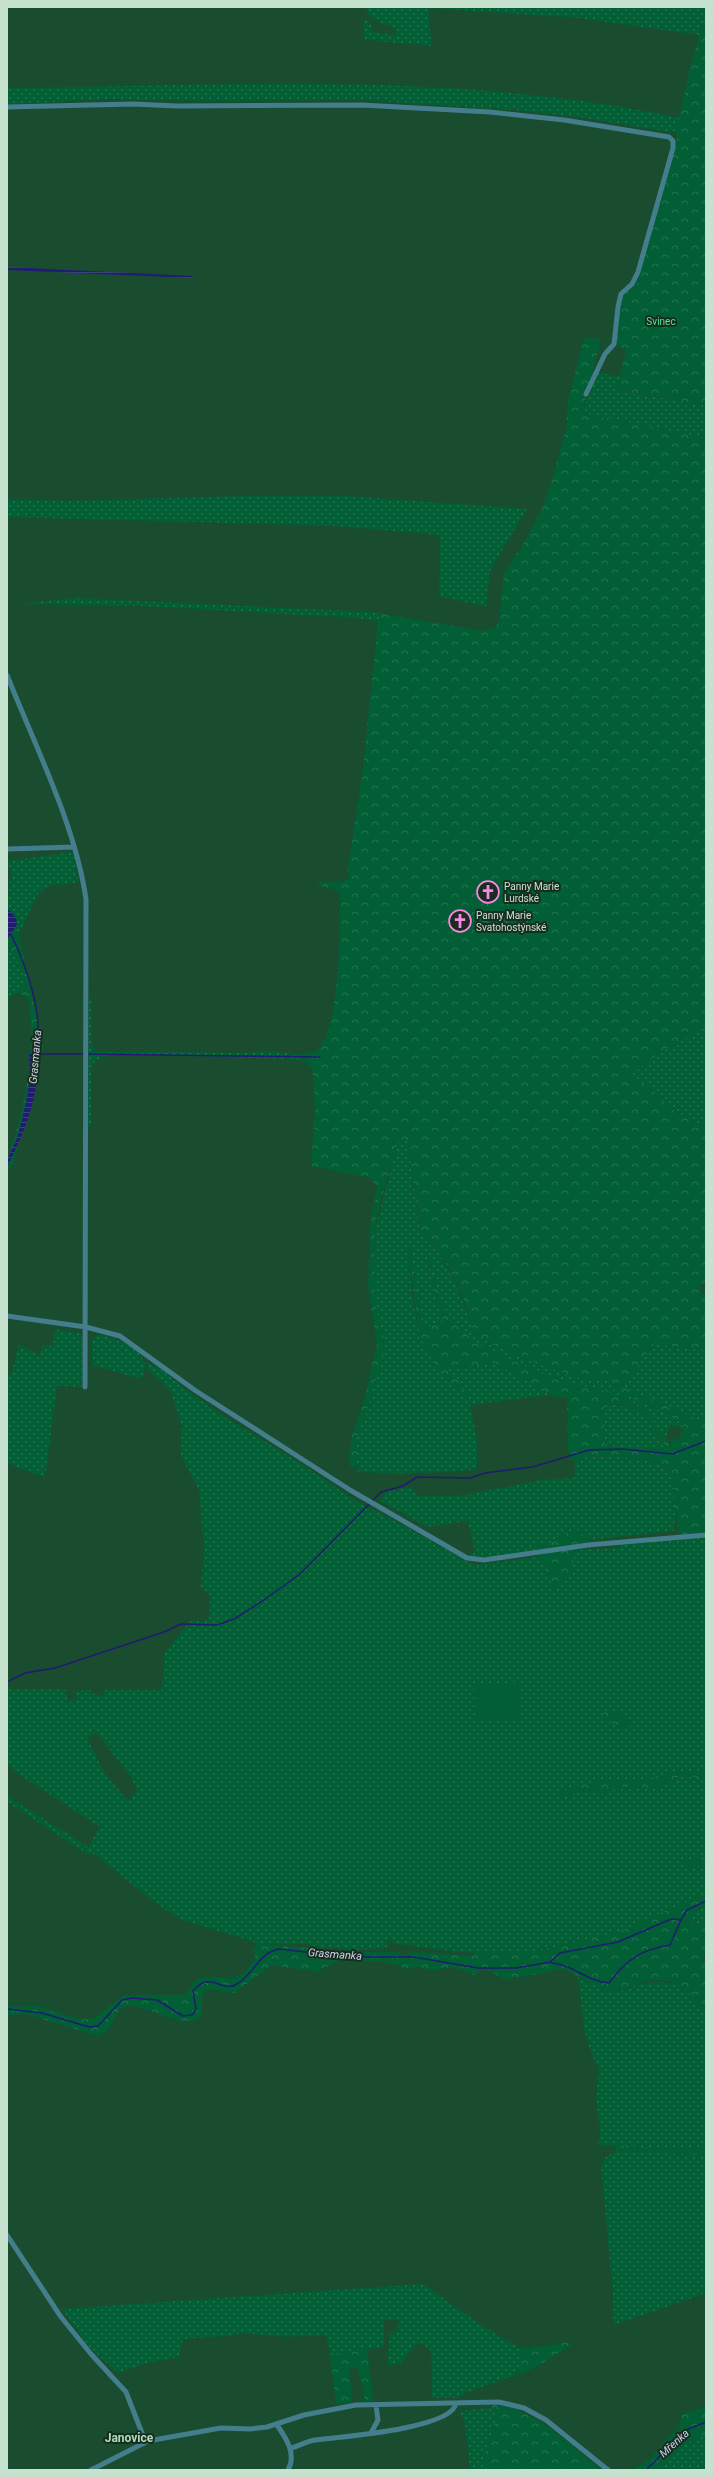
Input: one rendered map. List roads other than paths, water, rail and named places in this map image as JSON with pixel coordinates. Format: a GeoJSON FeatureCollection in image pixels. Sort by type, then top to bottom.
{"type":"FeatureCollection","features":[{"type":"Feature","properties":{"kind":"street"},"geometry":{"type":"LineString","coordinates":[[7,107],[133,104],[177,106],[362,105],[490,112],[557,119],[669,137],[673,141],[673,148],[638,272],[632,284],[622,294],[618,307],[614,344],[605,354],[586,394]]}},
{"type":"Feature","properties":{"kind":"street"},"geometry":{"type":"LineString","coordinates":[[7,675],[71,835],[83,876],[88,922],[85,1387]]}},
{"type":"Feature","properties":{"kind":"street"},"geometry":{"type":"LineString","coordinates":[[7,849],[74,847]]}},
{"type":"Feature","properties":{"kind":"street"},"geometry":{"type":"LineString","coordinates":[[7,1316],[86,1327],[120,1336],[196,1391],[374,1504],[467,1558],[484,1560],[588,1545],[706,1535]]}},
{"type":"Feature","properties":{"kind":"street"},"geometry":{"type":"LineString","coordinates":[[7,2235],[61,2317],[91,2354],[126,2392],[142,2433],[148,2441]]}},
{"type":"Feature","properties":{"kind":"street"},"geometry":{"type":"LineString","coordinates":[[91,2470],[104,2467],[148,2441],[220,2428],[250,2430],[277,2425],[304,2415],[348,2406],[499,2402],[524,2408],[546,2420],[608,2470]]}},
{"type":"Feature","properties":{"kind":"street"},"geometry":{"type":"LineString","coordinates":[[291,2448],[312,2441],[372,2433],[439,2420],[450,2414],[456,2404]]}},
{"type":"Feature","properties":{"kind":"street"},"geometry":{"type":"LineString","coordinates":[[372,2433],[378,2420],[376,2405]]}},
{"type":"Feature","properties":{"kind":"street"},"geometry":{"type":"LineString","coordinates":[[277,2425],[291,2448],[291,2466],[288,2470]]}},
{"type":"Feature","properties":{"kind":"water"},"geometry":{"type":"Polygon","coordinates":[[[7,267],[193,276],[193,278],[7,270],[7,267]]]}},
{"type":"Feature","properties":{"kind":"water"},"geometry":{"type":"Polygon","coordinates":[[[7,908],[16,918],[17,924],[7,940],[7,908]]]}},
{"type":"Feature","properties":{"kind":"water"},"geometry":{"type":"Polygon","coordinates":[[[29,1054],[37,1054],[38,1068],[34,1098],[25,1127],[7,1167],[10,1152],[17,1138],[25,1107],[30,1075],[29,1054]]]}},
{"type":"Feature","properties":{"kind":"waterway","name":"Grasmanka"},"geometry":{"type":"LineString","coordinates":[[11,934],[25,967],[35,1002],[38,1029],[33,1054]]}},
{"type":"Feature","properties":{"kind":"waterway"},"geometry":{"type":"LineString","coordinates":[[33,1054],[84,1054]]}},
{"type":"Feature","properties":{"kind":"waterway"},"geometry":{"type":"LineString","coordinates":[[88,1054],[320,1057]]}},
{"type":"Feature","properties":{"kind":"waterway"},"geometry":{"type":"LineString","coordinates":[[7,1682],[25,1673],[55,1668],[164,1632],[181,1624],[217,1625],[234,1619],[264,1600],[300,1574],[381,1492],[403,1486],[417,1477],[470,1478],[485,1473],[532,1467],[589,1450],[623,1449],[672,1454],[706,1441]]}},
{"type":"Feature","properties":{"kind":"waterway","name":"Grasmanka"},"geometry":{"type":"LineString","coordinates":[[7,2009],[42,2013],[89,2027],[98,2026],[122,2000],[132,1998],[157,2000],[183,2016],[192,2015],[196,2009],[193,1991],[199,1985],[205,1982],[225,1986],[235,1985],[247,1976],[266,1955],[272,1951],[280,1949],[348,1957],[414,1957],[478,1968],[516,1968],[550,1962],[560,1953],[618,1942],[671,1919],[681,1920],[687,1910],[706,1901]]}},
{"type":"Feature","properties":{"kind":"waterway"},"geometry":{"type":"LineString","coordinates":[[551,1963],[566,1966],[594,1980],[609,1983],[622,1968],[635,1957],[650,1950],[670,1945],[681,1920]]}},
{"type":"Feature","properties":{"kind":"waterway","name":"Mřenka"},"geometry":{"type":"LineString","coordinates":[[646,2470],[686,2430],[706,2422]]}},
{"type":"Feature","properties":{"kind":"place","name":"Panny Marie Lurdské"},"geometry":{"type":"Point","coordinates":[488,892]}},
{"type":"Feature","properties":{"kind":"place","name":"Panny Marie Svatohostýnské"},"geometry":{"type":"Point","coordinates":[460,921]}},
{"type":"Feature","properties":{"kind":"district","name":"Janovice"},"geometry":{"type":"Point","coordinates":[129,2438]}},
{"type":"Feature","properties":{"kind":"park label","name":"Svinec"},"geometry":{"type":"Point","coordinates":[661,321]}}]}
